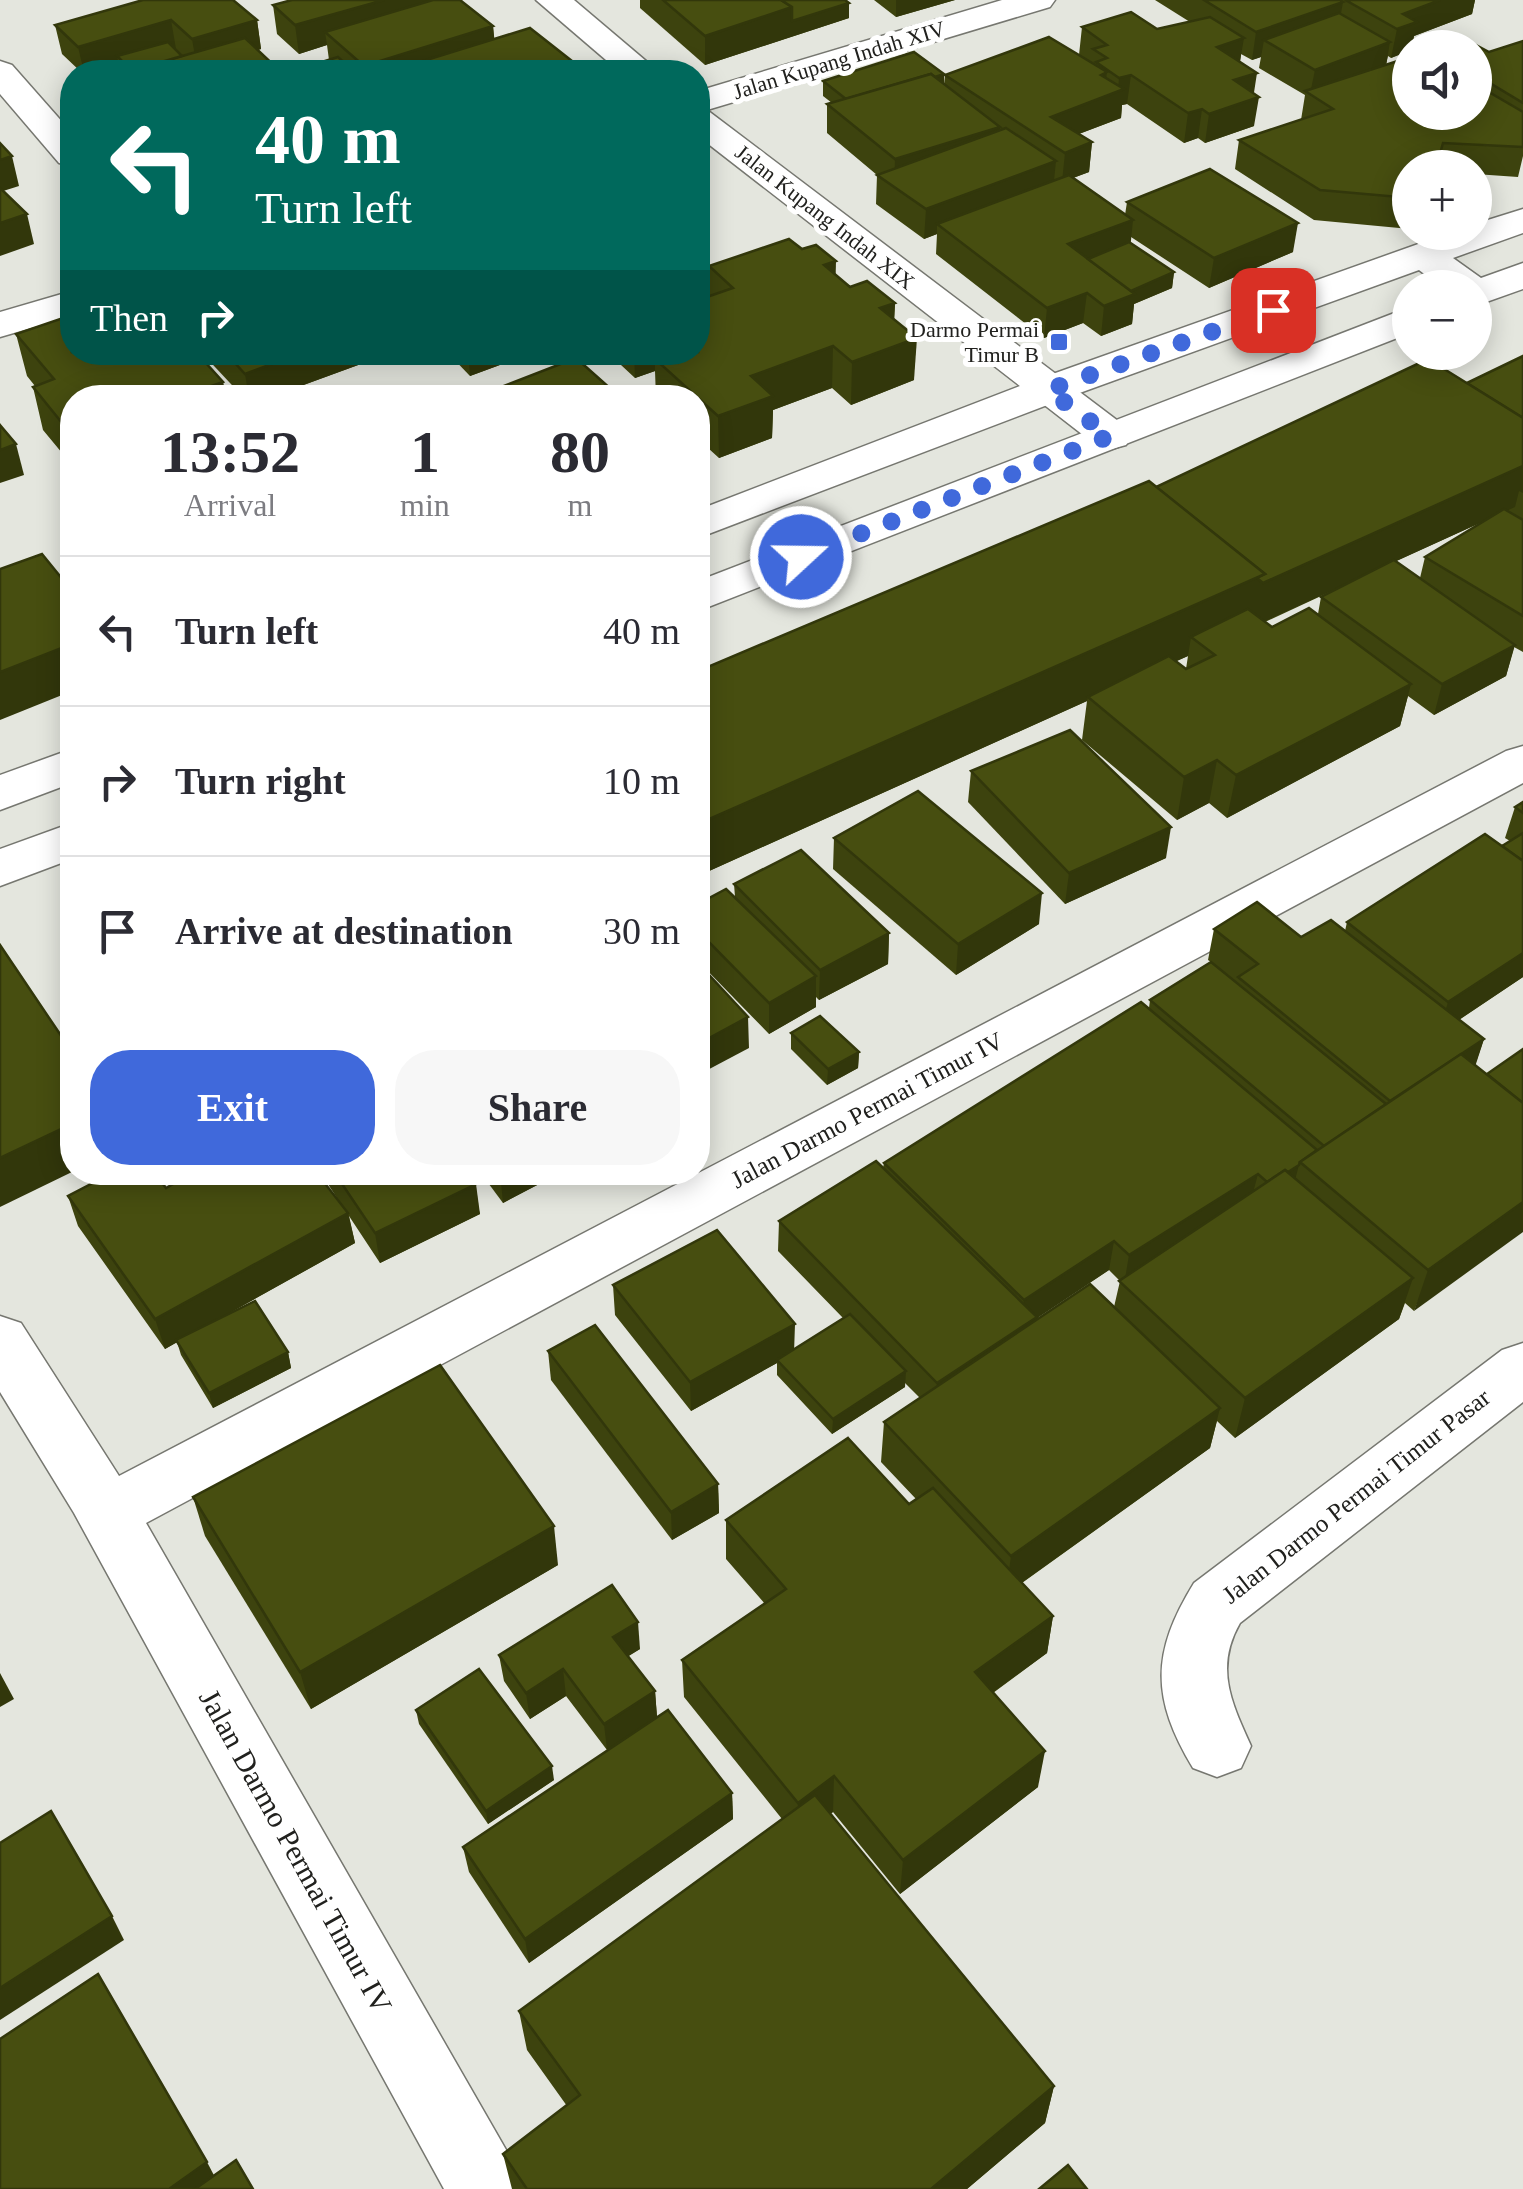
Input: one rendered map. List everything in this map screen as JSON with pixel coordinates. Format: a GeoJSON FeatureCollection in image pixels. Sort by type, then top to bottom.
{"type":"FeatureCollection","features":[{"type":"Feature","properties":{"kind":"street"},"geometry":{"type":"LineString","coordinates":[[554,0],[626,60]]}},
{"type":"Feature","properties":{"kind":"street","name":"Jalan Kupang Indah XIV"},"geometry":{"type":"LineString","coordinates":[[710,98],[1038,0]]}},
{"type":"Feature","properties":{"kind":"street"},"geometry":{"type":"LineString","coordinates":[[0,72],[60,142]]}},
{"type":"Feature","properties":{"kind":"street","name":"Jalan Kupang Indah XIX"},"geometry":{"type":"LineString","coordinates":[[710,128],[1110,436]]}},
{"type":"Feature","properties":{"kind":"street"},"geometry":{"type":"LineString","coordinates":[[710,520],[1048,390],[1523,220]]}},
{"type":"Feature","properties":{"kind":"street"},"geometry":{"type":"LineString","coordinates":[[1424,256],[1444,270]]}},
{"type":"Feature","properties":{"kind":"street"},"geometry":{"type":"LineString","coordinates":[[1492,286],[1520,279]]}},
{"type":"Feature","properties":{"kind":"street"},"geometry":{"type":"LineString","coordinates":[[0,325],[60,307]]}},
{"type":"Feature","properties":{"kind":"street"},"geometry":{"type":"LineString","coordinates":[[710,592],[1392,326]]}},
{"type":"Feature","properties":{"kind":"street","name":"Jalan Darmo Permai Timur IV"},"geometry":{"type":"LineString","coordinates":[[106,1513],[1523,762]]}},
{"type":"Feature","properties":{"kind":"street"},"geometry":{"type":"LineString","coordinates":[[0,793],[60,770]]}},
{"type":"Feature","properties":{"kind":"street"},"geometry":{"type":"LineString","coordinates":[[0,868],[60,845]]}},
{"type":"Feature","properties":{"kind":"street","name":"Jalan Darmo Permai Timur IV"},"geometry":{"type":"LineString","coordinates":[[0,1340],[106,1513],[486,2189]]}},
{"type":"Feature","properties":{"kind":"street","name":"Jalan Darmo Permai Timur Pasar"},"geometry":{"type":"LineString","coordinates":[[1216,1746],[1202,1726],[1190,1673],[1202,1625],[1217,1602],[1523,1368]]}},
{"type":"Feature","properties":{"kind":"building"},"geometry":{"type":"Polygon","coordinates":[[[143,0],[233,0],[257,20],[192,39],[171,20],[78,47],[55,25],[143,0]]]}},
{"type":"Feature","properties":{"kind":"building"},"geometry":{"type":"Polygon","coordinates":[[[292,0],[384,0],[295,25],[273,5],[292,0]]]}},
{"type":"Feature","properties":{"kind":"building"},"geometry":{"type":"Polygon","coordinates":[[[433,0],[460,0],[493,26],[383,60],[357,60],[325,32],[433,0]]]}},
{"type":"Feature","properties":{"kind":"building"},"geometry":{"type":"Polygon","coordinates":[[[663,0],[781,0],[792,7],[705,36],[663,0]]]}},
{"type":"Feature","properties":{"kind":"building"},"geometry":{"type":"Polygon","coordinates":[[[781,0],[849,3],[792,21],[792,7],[781,0]]]}},
{"type":"Feature","properties":{"kind":"building"},"geometry":{"type":"Polygon","coordinates":[[[1204,0],[1340,0],[1343,2],[1256,32],[1204,0]]]}},
{"type":"Feature","properties":{"kind":"building"},"geometry":{"type":"Polygon","coordinates":[[[1440,0],[1403,14],[1417,22],[1397,29],[1347,1],[1440,0]]]}},
{"type":"Feature","properties":{"kind":"building"},"geometry":{"type":"Polygon","coordinates":[[[1131,12],[1157,29],[1210,17],[1244,38],[1217,47],[1257,73],[1234,80],[1259,97],[1209,114],[1202,109],[1188,113],[1131,75],[1119,78],[1096,62],[1107,58],[1093,49],[1107,45],[1082,27],[1131,12]]]}},
{"type":"Feature","properties":{"kind":"building"},"geometry":{"type":"Polygon","coordinates":[[[1339,13],[1390,42],[1315,70],[1264,40],[1339,13]]]}},
{"type":"Feature","properties":{"kind":"building"},"geometry":{"type":"Polygon","coordinates":[[[530,28],[571,60],[426,60],[530,28]]]}},
{"type":"Feature","properties":{"kind":"building"},"geometry":{"type":"Polygon","coordinates":[[[1049,37],[1107,72],[1101,75],[1124,89],[1051,117],[1092,142],[1065,153],[945,75],[1049,37]]]}},
{"type":"Feature","properties":{"kind":"building"},"geometry":{"type":"Polygon","coordinates":[[[245,38],[268,60],[168,60],[245,38]]]}},
{"type":"Feature","properties":{"kind":"building"},"geometry":{"type":"Polygon","coordinates":[[[1523,41],[1523,103],[1492,84],[1492,51],[1523,41]]]}},
{"type":"Feature","properties":{"kind":"building"},"geometry":{"type":"Polygon","coordinates":[[[168,42],[182,56],[168,60],[121,60],[117,56],[168,42]]]}},
{"type":"Feature","properties":{"kind":"building"},"geometry":{"type":"Polygon","coordinates":[[[914,52],[944,74],[931,74],[846,99],[823,81],[914,52]]]}},
{"type":"Feature","properties":{"kind":"building"},"geometry":{"type":"Polygon","coordinates":[[[1392,63],[1392,130],[1492,130],[1492,94],[1523,112],[1523,147],[1443,143],[1441,150],[1392,150],[1392,196],[1320,190],[1239,140],[1333,109],[1305,91],[1392,63]]]}},
{"type":"Feature","properties":{"kind":"building"},"geometry":{"type":"Polygon","coordinates":[[[931,74],[1000,127],[895,159],[827,104],[931,74]]]}},
{"type":"Feature","properties":{"kind":"building"},"geometry":{"type":"Polygon","coordinates":[[[1006,128],[1056,161],[926,209],[877,175],[1006,128]]]}},
{"type":"Feature","properties":{"kind":"building"},"geometry":{"type":"Polygon","coordinates":[[[0,143],[12,156],[0,160],[0,143]]]}},
{"type":"Feature","properties":{"kind":"building"},"geometry":{"type":"Polygon","coordinates":[[[1210,169],[1298,223],[1214,258],[1127,202],[1210,169]]]}},
{"type":"Feature","properties":{"kind":"building"},"geometry":{"type":"Polygon","coordinates":[[[1069,175],[1133,220],[1068,244],[1135,294],[1104,306],[1087,293],[1047,308],[937,224],[1069,175]]]}},
{"type":"Feature","properties":{"kind":"building"},"geometry":{"type":"Polygon","coordinates":[[[0,188],[27,214],[0,223],[0,188]]]}},
{"type":"Feature","properties":{"kind":"building"},"geometry":{"type":"Polygon","coordinates":[[[789,239],[802,249],[816,245],[836,261],[824,265],[850,287],[867,281],[895,303],[880,308],[917,338],[852,362],[833,346],[751,376],[773,396],[718,416],[710,409],[710,385],[684,385],[662,365],[710,365],[710,296],[733,288],[710,266],[789,239]]]}},
{"type":"Feature","properties":{"kind":"building"},"geometry":{"type":"Polygon","coordinates":[[[1129,242],[1174,272],[1131,291],[1088,259],[1129,242]]]}},
{"type":"Feature","properties":{"kind":"building"},"geometry":{"type":"Polygon","coordinates":[[[60,319],[60,365],[208,365],[223,382],[60,385],[60,420],[33,387],[54,379],[16,334],[60,319]]]}},
{"type":"Feature","properties":{"kind":"building"},"geometry":{"type":"Polygon","coordinates":[[[1523,356],[1523,418],[1467,383],[1523,356]]]}},
{"type":"Feature","properties":{"kind":"building"},"geometry":{"type":"Polygon","coordinates":[[[237,365],[269,365],[245,374],[237,365]]]}},
{"type":"Feature","properties":{"kind":"building"},"geometry":{"type":"Polygon","coordinates":[[[558,365],[584,365],[606,385],[506,385],[558,365]]]}},
{"type":"Feature","properties":{"kind":"building"},"geometry":{"type":"Polygon","coordinates":[[[1405,370],[1446,370],[1523,418],[1523,466],[1263,583],[1257,578],[1265,574],[1156,487],[1405,370]]]}},
{"type":"Feature","properties":{"kind":"building"},"geometry":{"type":"Polygon","coordinates":[[[0,425],[16,444],[0,450],[0,425]]]}},
{"type":"Feature","properties":{"kind":"building"},"geometry":{"type":"Polygon","coordinates":[[[1149,481],[1265,574],[710,819],[710,666],[1149,481]]]}},
{"type":"Feature","properties":{"kind":"building"},"geometry":{"type":"Polygon","coordinates":[[[1504,509],[1523,520],[1523,616],[1425,557],[1504,509]]]}},
{"type":"Feature","properties":{"kind":"building"},"geometry":{"type":"Polygon","coordinates":[[[42,554],[60,576],[60,649],[0,672],[0,569],[42,554]]]}},
{"type":"Feature","properties":{"kind":"building"},"geometry":{"type":"Polygon","coordinates":[[[1394,560],[1515,645],[1442,684],[1321,597],[1394,560]]]}},
{"type":"Feature","properties":{"kind":"building"},"geometry":{"type":"Polygon","coordinates":[[[1309,608],[1411,684],[1236,775],[1217,760],[1184,777],[1088,697],[1169,656],[1186,669],[1215,655],[1191,637],[1248,609],[1272,627],[1309,608]]]}},
{"type":"Feature","properties":{"kind":"building"},"geometry":{"type":"Polygon","coordinates":[[[1070,730],[1171,827],[1069,873],[971,771],[1070,730]]]}},
{"type":"Feature","properties":{"kind":"building"},"geometry":{"type":"Polygon","coordinates":[[[918,791],[1042,893],[958,944],[834,838],[918,791]]]}},
{"type":"Feature","properties":{"kind":"building"},"geometry":{"type":"Polygon","coordinates":[[[1523,833],[1523,861],[1502,846],[1523,833]]]}},
{"type":"Feature","properties":{"kind":"building"},"geometry":{"type":"Polygon","coordinates":[[[1485,834],[1523,861],[1523,953],[1448,1002],[1347,922],[1485,834]]]}},
{"type":"Feature","properties":{"kind":"building"},"geometry":{"type":"Polygon","coordinates":[[[801,850],[889,933],[820,970],[734,884],[801,850]]]}},
{"type":"Feature","properties":{"kind":"building"},"geometry":{"type":"Polygon","coordinates":[[[726,889],[816,976],[769,1003],[710,943],[710,898],[726,889]]]}},
{"type":"Feature","properties":{"kind":"building"},"geometry":{"type":"Polygon","coordinates":[[[1257,902],[1301,937],[1331,920],[1484,1039],[1390,1101],[1238,977],[1258,964],[1214,929],[1257,902]]]}},
{"type":"Feature","properties":{"kind":"building"},"geometry":{"type":"Polygon","coordinates":[[[0,945],[60,1034],[60,1130],[0,1158],[0,945]]]}},
{"type":"Feature","properties":{"kind":"building"},"geometry":{"type":"Polygon","coordinates":[[[1211,962],[1386,1104],[1324,1146],[1150,1000],[1211,962]]]}},
{"type":"Feature","properties":{"kind":"building"},"geometry":{"type":"Polygon","coordinates":[[[710,976],[748,1017],[710,1038],[710,976]]]}},
{"type":"Feature","properties":{"kind":"building"},"geometry":{"type":"Polygon","coordinates":[[[1141,1002],[1317,1150],[1267,1182],[1258,1174],[1129,1255],[1114,1241],[1024,1300],[884,1163],[1141,1002]]]}},
{"type":"Feature","properties":{"kind":"building"},"geometry":{"type":"Polygon","coordinates":[[[820,1016],[859,1052],[828,1069],[791,1033],[820,1016]]]}},
{"type":"Feature","properties":{"kind":"building"},"geometry":{"type":"Polygon","coordinates":[[[1523,1049],[1523,1103],[1487,1074],[1523,1049]]]}},
{"type":"Feature","properties":{"kind":"building"},"geometry":{"type":"Polygon","coordinates":[[[1461,1054],[1523,1103],[1523,1202],[1428,1270],[1300,1162],[1461,1054]]]}},
{"type":"Feature","properties":{"kind":"building"},"geometry":{"type":"Polygon","coordinates":[[[876,1161],[1037,1317],[937,1383],[779,1221],[876,1161]]]}},
{"type":"Feature","properties":{"kind":"building"},"geometry":{"type":"Polygon","coordinates":[[[1285,1170],[1413,1278],[1245,1398],[1119,1281],[1285,1170]]]}},
{"type":"Feature","properties":{"kind":"building"},"geometry":{"type":"Polygon","coordinates":[[[89,1185],[166,1188],[326,1185],[348,1213],[155,1319],[68,1196],[89,1185]]]}},
{"type":"Feature","properties":{"kind":"building"},"geometry":{"type":"Polygon","coordinates":[[[343,1185],[474,1185],[375,1233],[343,1185]]]}},
{"type":"Feature","properties":{"kind":"building"},"geometry":{"type":"Polygon","coordinates":[[[717,1230],[795,1324],[690,1382],[613,1285],[717,1230]]]}},
{"type":"Feature","properties":{"kind":"building"},"geometry":{"type":"Polygon","coordinates":[[[1090,1284],[1220,1408],[1011,1556],[884,1422],[1090,1284]]]}},
{"type":"Feature","properties":{"kind":"building"},"geometry":{"type":"Polygon","coordinates":[[[255,1301],[288,1352],[209,1393],[176,1340],[255,1301]]]}},
{"type":"Feature","properties":{"kind":"building"},"geometry":{"type":"Polygon","coordinates":[[[850,1314],[906,1371],[833,1419],[777,1360],[850,1314]]]}},
{"type":"Feature","properties":{"kind":"building"},"geometry":{"type":"Polygon","coordinates":[[[595,1325],[718,1484],[671,1512],[548,1351],[595,1325]]]}},
{"type":"Feature","properties":{"kind":"building"},"geometry":{"type":"Polygon","coordinates":[[[440,1365],[554,1526],[300,1672],[193,1497],[440,1365]]]}},
{"type":"Feature","properties":{"kind":"building"},"geometry":{"type":"Polygon","coordinates":[[[848,1438],[909,1504],[933,1488],[1053,1616],[975,1672],[1045,1751],[903,1860],[834,1776],[798,1803],[682,1660],[786,1589],[726,1520],[848,1438]]]}},
{"type":"Feature","properties":{"kind":"building"},"geometry":{"type":"Polygon","coordinates":[[[612,1585],[638,1622],[613,1637],[655,1691],[604,1724],[563,1669],[526,1693],[499,1655],[612,1585]]]}},
{"type":"Feature","properties":{"kind":"building"},"geometry":{"type":"Polygon","coordinates":[[[479,1669],[552,1766],[486,1811],[416,1710],[479,1669]]]}},
{"type":"Feature","properties":{"kind":"building"},"geometry":{"type":"Polygon","coordinates":[[[668,1710],[732,1793],[525,1939],[463,1847],[668,1710]]]}},
{"type":"Feature","properties":{"kind":"building"},"geometry":{"type":"Polygon","coordinates":[[[815,1795],[1054,2086],[931,2189],[527,2189],[503,2154],[580,2095],[519,2011],[815,1795]]]}},
{"type":"Feature","properties":{"kind":"building"},"geometry":{"type":"Polygon","coordinates":[[[51,1811],[112,1916],[0,1988],[0,1843],[51,1811]]]}},
{"type":"Feature","properties":{"kind":"building"},"geometry":{"type":"Polygon","coordinates":[[[98,1974],[207,2162],[169,2189],[0,2189],[0,2039],[98,1974]]]}},
{"type":"Feature","properties":{"kind":"building"},"geometry":{"type":"Polygon","coordinates":[[[236,2160],[253,2189],[195,2189],[236,2160]]]}},
{"type":"Feature","properties":{"kind":"building"},"geometry":{"type":"Polygon","coordinates":[[[1068,2165],[1087,2189],[1039,2189],[1068,2165]]]}},
{"type":"Feature","properties":{"kind":"place","name":"Darmo Permai Timur B"},"geometry":{"type":"Point","coordinates":[1059,342]}},
{"type":"Feature","properties":{"kind":"route"},"geometry":{"type":"LineString","coordinates":[[801,557],[1110,436],[1048,390],[1273,310]]}}]}
